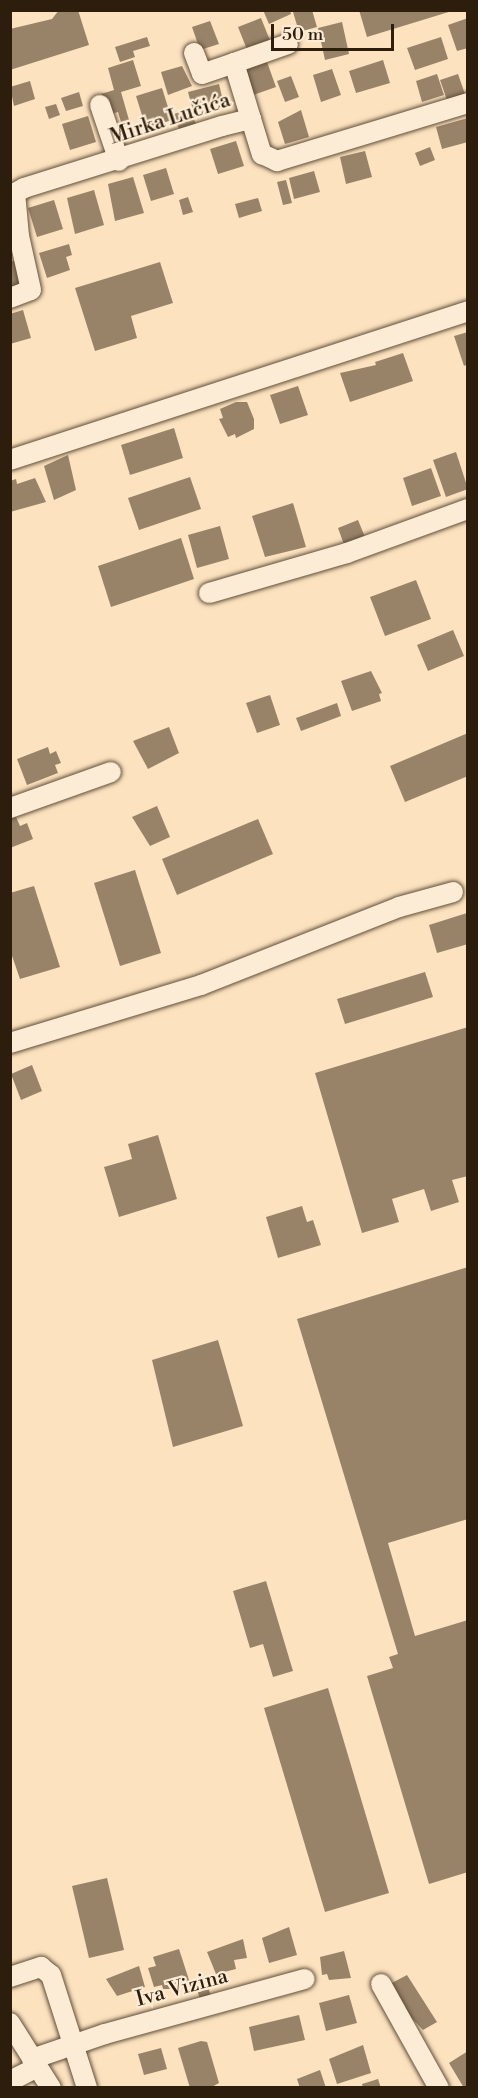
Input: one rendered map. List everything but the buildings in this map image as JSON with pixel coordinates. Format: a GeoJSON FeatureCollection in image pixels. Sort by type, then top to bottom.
{"type":"FeatureCollection","features":[{"type":"Feature","properties":{"kind":"street"},"geometry":{"type":"LineString","coordinates":[[194,53],[202,74],[288,44]]}},
{"type":"Feature","properties":{"kind":"street"},"geometry":{"type":"LineString","coordinates":[[234,63],[251,119]]}},
{"type":"Feature","properties":{"kind":"street","name":"Mirka Lučića"},"geometry":{"type":"LineString","coordinates":[[15,237],[15,193],[251,119],[262,154],[277,161],[468,103]]}},
{"type":"Feature","properties":{"kind":"street"},"geometry":{"type":"LineString","coordinates":[[100,105],[119,161]]}},
{"type":"Feature","properties":{"kind":"street"},"geometry":{"type":"LineString","coordinates":[[10,298],[31,290],[15,237]]}},
{"type":"Feature","properties":{"kind":"street"},"geometry":{"type":"LineString","coordinates":[[10,460],[468,310]]}},
{"type":"Feature","properties":{"kind":"street"},"geometry":{"type":"LineString","coordinates":[[208,593],[347,553],[468,509]]}},
{"type":"Feature","properties":{"kind":"street"},"geometry":{"type":"LineString","coordinates":[[10,808],[111,772]]}},
{"type":"Feature","properties":{"kind":"street"},"geometry":{"type":"LineString","coordinates":[[10,1043],[201,985],[390,910],[453,892]]}},
{"type":"Feature","properties":{"kind":"street"},"geometry":{"type":"LineString","coordinates":[[10,1977],[32,1968],[46,1970],[87,2088]]}},
{"type":"Feature","properties":{"kind":"street","name":"Iva Vizina"},"geometry":{"type":"LineString","coordinates":[[10,2081],[35,2063],[72,2044],[304,1979]]}},
{"type":"Feature","properties":{"kind":"street"},"geometry":{"type":"LineString","coordinates":[[381,1984],[439,2088]]}},
{"type":"Feature","properties":{"kind":"street"},"geometry":{"type":"LineString","coordinates":[[10,2023],[51,2088]]}}]}
